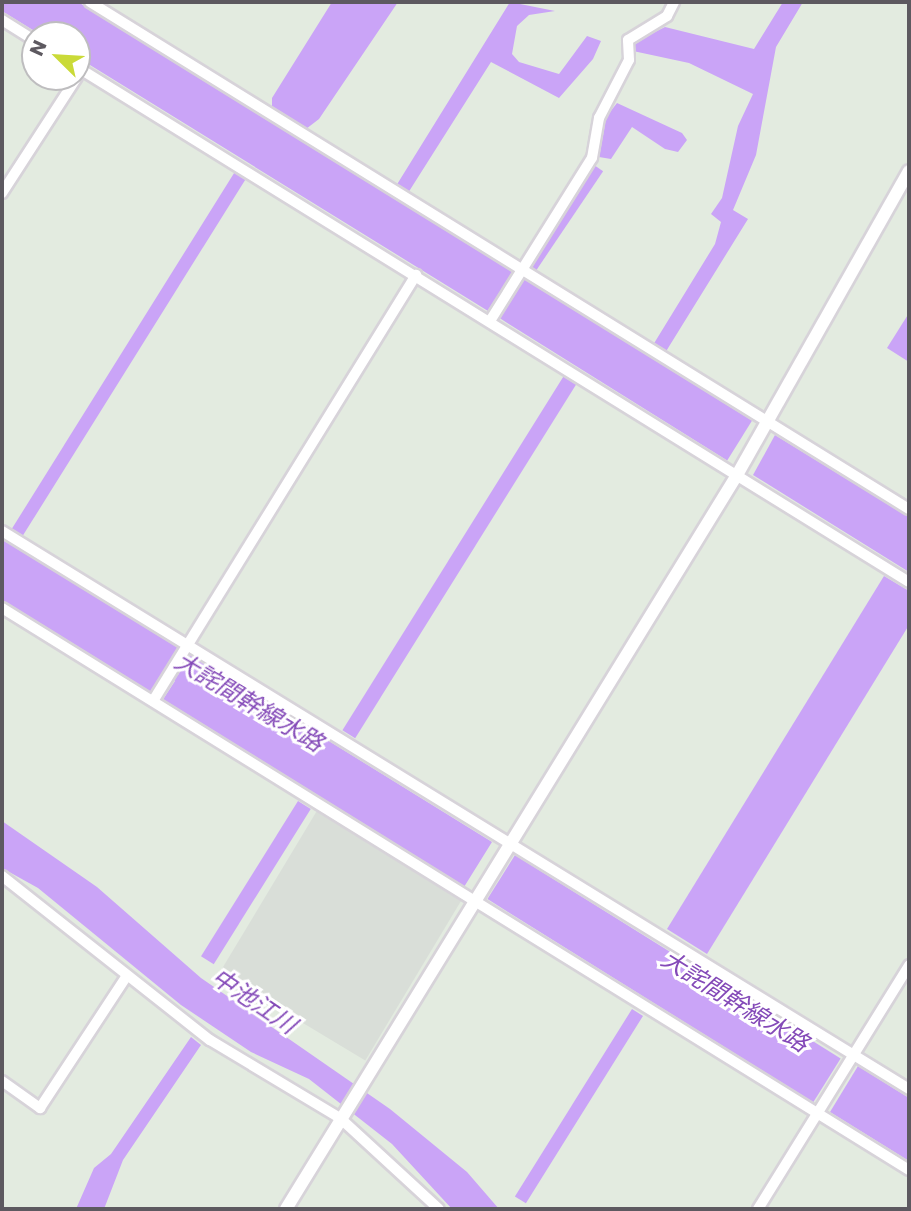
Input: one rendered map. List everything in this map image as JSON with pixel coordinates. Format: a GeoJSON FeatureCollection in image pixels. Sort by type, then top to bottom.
{"type":"FeatureCollection","features":[{"type":"Feature","properties":{"kind":"street"},"geometry":{"type":"LineString","coordinates":[[90,2],[909,509]]}},
{"type":"Feature","properties":{"kind":"street"},"geometry":{"type":"LineString","coordinates":[[490,321],[592,158],[599,118],[629,60],[628,40],[667,16],[674,2]]}},
{"type":"Feature","properties":{"kind":"street"},"geometry":{"type":"LineString","coordinates":[[2,20],[21,32]]}},
{"type":"Feature","properties":{"kind":"street"},"geometry":{"type":"LineString","coordinates":[[91,81],[416,275],[909,582]]}},
{"type":"Feature","properties":{"kind":"street"},"geometry":{"type":"LineString","coordinates":[[2,192],[67,91]]}},
{"type":"Feature","properties":{"kind":"street"},"geometry":{"type":"LineString","coordinates":[[286,1209],[737,475],[909,172]]}},
{"type":"Feature","properties":{"kind":"street"},"geometry":{"type":"LineString","coordinates":[[152,701],[416,275]]}},
{"type":"Feature","properties":{"kind":"street"},"geometry":{"type":"LineString","coordinates":[[2,531],[909,1089]]}},
{"type":"Feature","properties":{"kind":"street"},"geometry":{"type":"LineString","coordinates":[[2,608],[473,903],[909,1170]]}},
{"type":"Feature","properties":{"kind":"street"},"geometry":{"type":"LineString","coordinates":[[2,876],[126,977],[210,1040],[340,1118],[439,1209]]}},
{"type":"Feature","properties":{"kind":"street"},"geometry":{"type":"LineString","coordinates":[[758,1209],[909,964]]}},
{"type":"Feature","properties":{"kind":"street"},"geometry":{"type":"LineString","coordinates":[[2,1081],[40,1108],[126,977]]}},
{"type":"Feature","properties":{"kind":"shaded area"},"geometry":{"type":"Polygon","coordinates":[[[321,804],[467,892],[365,1060],[220,973],[321,804]]]}},
{"type":"Feature","properties":{"kind":"water"},"geometry":{"type":"Polygon","coordinates":[[[2,2],[78,2],[276,124],[282,114],[272,108],[272,98],[332,2],[398,2],[319,119],[306,129],[296,123],[290,133],[513,271],[488,311],[91,66],[91,21],[21,23],[2,11],[2,2]]]}},
{"type":"Feature","properties":{"kind":"water"},"geometry":{"type":"Polygon","coordinates":[[[510,2],[555,11],[529,15],[517,26],[512,54],[519,62],[559,74],[587,36],[601,41],[593,59],[559,98],[491,62],[408,193],[396,186],[510,2]]]}},
{"type":"Feature","properties":{"kind":"water"},"geometry":{"type":"Polygon","coordinates":[[[783,2],[803,2],[776,47],[756,155],[733,210],[748,219],[665,353],[653,345],[715,244],[721,222],[711,214],[722,198],[738,126],[753,94],[689,63],[633,51],[635,42],[665,27],[754,49],[783,2]]]}},
{"type":"Feature","properties":{"kind":"water"},"geometry":{"type":"Polygon","coordinates":[[[617,103],[682,133],[687,140],[678,152],[665,149],[632,127],[611,159],[599,157],[603,121],[617,103]]]}},
{"type":"Feature","properties":{"kind":"water"},"geometry":{"type":"Polygon","coordinates":[[[594,165],[603,171],[536,271],[527,264],[594,165]]]}},
{"type":"Feature","properties":{"kind":"water"},"geometry":{"type":"Polygon","coordinates":[[[236,170],[247,177],[23,536],[12,529],[236,170]]]}},
{"type":"Feature","properties":{"kind":"water"},"geometry":{"type":"Polygon","coordinates":[[[524,278],[752,421],[727,460],[499,318],[524,278]]]}},
{"type":"Feature","properties":{"kind":"water"},"geometry":{"type":"Polygon","coordinates":[[[909,313],[909,362],[887,348],[909,313]]]}},
{"type":"Feature","properties":{"kind":"water"},"geometry":{"type":"Polygon","coordinates":[[[565,374],[578,382],[355,738],[342,730],[565,374]]]}},
{"type":"Feature","properties":{"kind":"water"},"geometry":{"type":"Polygon","coordinates":[[[775,435],[909,517],[909,572],[753,475],[775,435]]]}},
{"type":"Feature","properties":{"kind":"water","name":"大詫間幹線水路"},"geometry":{"type":"Polygon","coordinates":[[[2,538],[178,647],[166,667],[178,675],[190,655],[492,842],[464,887],[162,701],[175,681],[163,673],[150,693],[2,601],[2,538]]]}},
{"type":"Feature","properties":{"kind":"water"},"geometry":{"type":"Polygon","coordinates":[[[884,576],[909,591],[909,625],[707,954],[667,929],[884,576]]]}},
{"type":"Feature","properties":{"kind":"water"},"geometry":{"type":"Polygon","coordinates":[[[298,801],[311,809],[214,964],[201,956],[298,801]]]}},
{"type":"Feature","properties":{"kind":"water"},"geometry":{"type":"Polygon","coordinates":[[[2,821],[97,887],[201,978],[390,1109],[467,1172],[499,1209],[452,1209],[392,1144],[309,1079],[251,1052],[181,1005],[38,888],[2,868],[2,821]]]}},
{"type":"Feature","properties":{"kind":"water","name":"大詫間幹線水路"},"geometry":{"type":"Polygon","coordinates":[[[515,855],[841,1058],[813,1103],[487,899],[515,855]]]}},
{"type":"Feature","properties":{"kind":"water"},"geometry":{"type":"Polygon","coordinates":[[[632,1009],[643,1016],[526,1203],[515,1196],[632,1009]]]}},
{"type":"Feature","properties":{"kind":"water"},"geometry":{"type":"Polygon","coordinates":[[[191,1037],[201,1045],[123,1160],[104,1209],[76,1209],[94,1168],[111,1154],[191,1037]]]}},
{"type":"Feature","properties":{"kind":"water"},"geometry":{"type":"Polygon","coordinates":[[[858,1066],[909,1098],[909,1161],[830,1112],[858,1066]]]}},
{"type":"Feature","properties":{"kind":"water label","name":"中池江川"},"geometry":{"type":"Point","coordinates":[254,1001]}}]}
